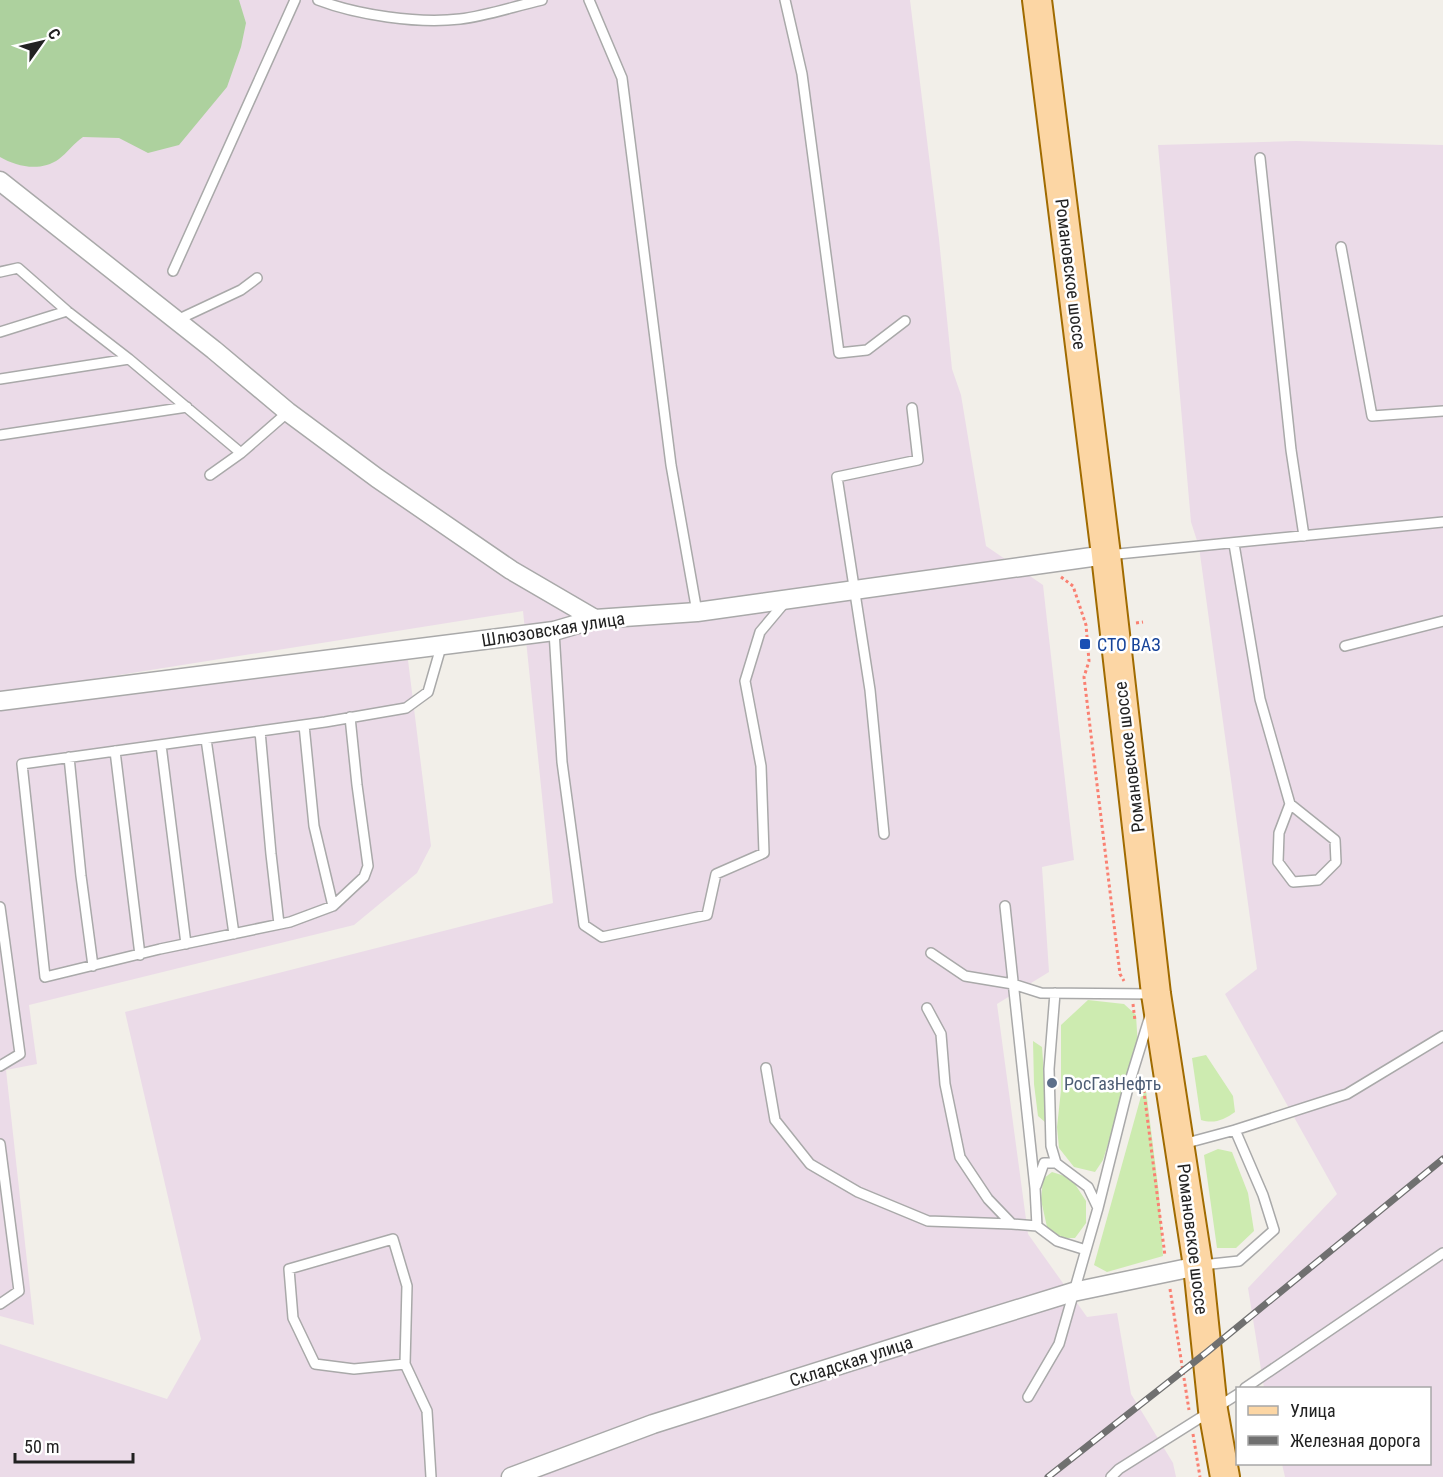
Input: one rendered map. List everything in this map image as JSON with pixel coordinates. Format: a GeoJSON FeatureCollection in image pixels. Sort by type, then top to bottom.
{"type":"FeatureCollection","features":[{"type":"Feature","properties":{"kind":"main road","name":"Романовское шоссе"},"geometry":{"type":"LineString","coordinates":[[1037,0],[1106,555],[1156,994],[1181,1144],[1198,1266],[1213,1410],[1225,1477]]}},
{"type":"Feature","properties":{"kind":"street"},"geometry":{"type":"LineString","coordinates":[[0,181],[177,320],[288,412],[377,478],[502,564],[594,619]]}},
{"type":"Feature","properties":{"kind":"street","name":"Шлюзовская улица"},"geometry":{"type":"LineString","coordinates":[[0,701],[441,647],[554,631],[594,619],[697,612],[854,592],[1106,555]]}},
{"type":"Feature","properties":{"kind":"street","name":"Складская улица"},"geometry":{"type":"LineString","coordinates":[[511,1477],[652,1424],[1073,1292],[1198,1266]]}},
{"type":"Feature","properties":{"kind":"lane"},"geometry":{"type":"LineString","coordinates":[[172,271],[295,0]]}},
{"type":"Feature","properties":{"kind":"lane"},"geometry":{"type":"LineString","coordinates":[[318,0],[342,9],[405,19],[460,19],[542,0]]}},
{"type":"Feature","properties":{"kind":"lane"},"geometry":{"type":"LineString","coordinates":[[589,0],[622,78],[671,465],[697,612]]}},
{"type":"Feature","properties":{"kind":"lane"},"geometry":{"type":"LineString","coordinates":[[785,0],[802,75],[839,353],[867,350],[905,321]]}},
{"type":"Feature","properties":{"kind":"lane"},"geometry":{"type":"LineString","coordinates":[[1260,158],[1291,450],[1304,536]]}},
{"type":"Feature","properties":{"kind":"lane"},"geometry":{"type":"LineString","coordinates":[[1341,247],[1372,416],[1443,411]]}},
{"type":"Feature","properties":{"kind":"lane"},"geometry":{"type":"LineString","coordinates":[[0,272],[18,268],[67,311],[129,359],[241,453]]}},
{"type":"Feature","properties":{"kind":"lane"},"geometry":{"type":"LineString","coordinates":[[177,320],[241,290],[257,278]]}},
{"type":"Feature","properties":{"kind":"lane"},"geometry":{"type":"LineString","coordinates":[[0,332],[67,311]]}},
{"type":"Feature","properties":{"kind":"lane"},"geometry":{"type":"LineString","coordinates":[[0,379],[129,359]]}},
{"type":"Feature","properties":{"kind":"lane"},"geometry":{"type":"LineString","coordinates":[[0,435],[187,407]]}},
{"type":"Feature","properties":{"kind":"lane"},"geometry":{"type":"LineString","coordinates":[[884,834],[870,690],[837,477],[918,460],[912,408]]}},
{"type":"Feature","properties":{"kind":"lane"},"geometry":{"type":"LineString","coordinates":[[210,475],[241,453],[288,412]]}},
{"type":"Feature","properties":{"kind":"lane"},"geometry":{"type":"LineString","coordinates":[[1106,555],[1443,522]]}},
{"type":"Feature","properties":{"kind":"lane"},"geometry":{"type":"LineString","coordinates":[[1234,544],[1260,699],[1290,804],[1335,840],[1336,862],[1318,880],[1293,882],[1278,862],[1279,833],[1290,804]]}},
{"type":"Feature","properties":{"kind":"lane"},"geometry":{"type":"LineString","coordinates":[[554,631],[562,762],[584,925],[602,937],[707,915],[716,874],[764,853],[761,766],[745,681],[760,633],[786,600]]}},
{"type":"Feature","properties":{"kind":"lane"},"geometry":{"type":"LineString","coordinates":[[1345,646],[1443,621]]}},
{"type":"Feature","properties":{"kind":"lane"},"geometry":{"type":"LineString","coordinates":[[351,717],[368,866],[364,877],[333,906],[279,924],[45,977],[22,764],[304,725],[351,717],[406,708],[428,692],[441,647]]}},
{"type":"Feature","properties":{"kind":"lane"},"geometry":{"type":"LineString","coordinates":[[304,725],[314,826],[333,906]]}},
{"type":"Feature","properties":{"kind":"lane"},"geometry":{"type":"LineString","coordinates":[[260,731],[279,924]]}},
{"type":"Feature","properties":{"kind":"lane"},"geometry":{"type":"LineString","coordinates":[[206,739],[234,933]]}},
{"type":"Feature","properties":{"kind":"lane"},"geometry":{"type":"LineString","coordinates":[[161,745],[186,944]]}},
{"type":"Feature","properties":{"kind":"lane"},"geometry":{"type":"LineString","coordinates":[[115,751],[140,955]]}},
{"type":"Feature","properties":{"kind":"lane"},"geometry":{"type":"LineString","coordinates":[[69,758],[93,966]]}},
{"type":"Feature","properties":{"kind":"lane"},"geometry":{"type":"LineString","coordinates":[[1005,906],[1037,1226]]}},
{"type":"Feature","properties":{"kind":"lane"},"geometry":{"type":"LineString","coordinates":[[0,907],[20,1054],[0,1066]]}},
{"type":"Feature","properties":{"kind":"lane"},"geometry":{"type":"LineString","coordinates":[[931,953],[965,976],[1013,984],[1041,993],[1156,994],[1129,1084],[1098,1208],[1059,1344],[1028,1397]]}},
{"type":"Feature","properties":{"kind":"lane"},"geometry":{"type":"LineString","coordinates":[[1054,993],[1049,1069],[1051,1146],[1056,1163],[1088,1187],[1098,1208]]}},
{"type":"Feature","properties":{"kind":"lane"},"geometry":{"type":"LineString","coordinates":[[927,1008],[941,1034],[945,1084],[960,1157],[988,1199],[1012,1224]]}},
{"type":"Feature","properties":{"kind":"lane"},"geometry":{"type":"LineString","coordinates":[[1181,1144],[1235,1130],[1347,1094],[1443,1036]]}},
{"type":"Feature","properties":{"kind":"lane"},"geometry":{"type":"LineString","coordinates":[[766,1068],[776,1120],[810,1164],[858,1192],[928,1221],[1037,1226],[1057,1241],[1086,1250]]}},
{"type":"Feature","properties":{"kind":"lane"},"geometry":{"type":"LineString","coordinates":[[1198,1266],[1239,1261],[1274,1230],[1263,1195],[1235,1130]]}},
{"type":"Feature","properties":{"kind":"lane"},"geometry":{"type":"LineString","coordinates":[[0,1144],[19,1291],[0,1304]]}},
{"type":"Feature","properties":{"kind":"lane"},"geometry":{"type":"LineString","coordinates":[[1035,1188],[1044,1163],[1056,1163]]}},
{"type":"Feature","properties":{"kind":"lane"},"geometry":{"type":"LineString","coordinates":[[405,1364],[354,1369],[315,1365],[293,1318],[289,1269],[393,1239],[407,1286],[405,1364],[427,1411],[431,1477]]}},
{"type":"Feature","properties":{"kind":"lane"},"geometry":{"type":"LineString","coordinates":[[1248,1387],[1443,1253]]}},
{"type":"Feature","properties":{"kind":"lane"},"geometry":{"type":"LineString","coordinates":[[1111,1477],[1119,1469],[1236,1395]]}},
{"type":"Feature","properties":{"kind":"shaded area"},"geometry":{"type":"Polygon","coordinates":[[[75,0],[910,0],[952,369],[961,395],[986,546],[1043,585],[1074,860],[1042,867],[1049,972],[997,1004],[1028,1234],[1087,1317],[1117,1313],[1131,1394],[1173,1463],[1176,1477],[0,1477],[0,1344],[167,1399],[201,1339],[125,1012],[553,903],[523,611],[0,694],[0,141],[75,0]]]}},
{"type":"Feature","properties":{"kind":"shaded area"},"geometry":{"type":"Polygon","coordinates":[[[1296,141],[1443,145],[1443,1477],[1285,1477],[1282,1465],[1431,1465],[1431,1387],[1264,1387],[1248,1288],[1337,1194],[1225,994],[1257,969],[1199,547],[1191,522],[1158,145],[1296,141]]]}},
{"type":"Feature","properties":{"kind":"shaded area"},"geometry":{"type":"Polygon","coordinates":[[[408,660],[431,846],[417,873],[354,925],[29,1005],[37,1064],[6,1070],[34,1325],[0,1316],[0,711],[408,660]]]}},
{"type":"Feature","properties":{"kind":"green space"},"geometry":{"type":"Polygon","coordinates":[[[0,0],[239,0],[246,23],[241,47],[227,87],[179,145],[148,153],[119,138],[83,137],[62,157],[52,163],[29,167],[0,157],[0,0]]]}},
{"type":"Feature","properties":{"kind":"green space"},"geometry":{"type":"Polygon","coordinates":[[[1088,1000],[1124,1004],[1136,1015],[1138,1048],[1103,1160],[1095,1172],[1074,1167],[1059,1148],[1057,1127],[1061,1090],[1061,1025],[1088,1000]]]}},
{"type":"Feature","properties":{"kind":"green space"},"geometry":{"type":"Polygon","coordinates":[[[1033,1041],[1042,1047],[1046,1101],[1045,1122],[1038,1116],[1034,1084],[1033,1041]]]}},
{"type":"Feature","properties":{"kind":"green space"},"geometry":{"type":"Polygon","coordinates":[[[1206,1055],[1233,1096],[1235,1112],[1215,1121],[1201,1120],[1192,1058],[1206,1055]]]}},
{"type":"Feature","properties":{"kind":"green space"},"geometry":{"type":"Polygon","coordinates":[[[1145,1082],[1159,1194],[1163,1256],[1107,1272],[1094,1265],[1145,1082]]]}},
{"type":"Feature","properties":{"kind":"green space"},"geometry":{"type":"Polygon","coordinates":[[[1218,1149],[1232,1152],[1248,1193],[1254,1231],[1236,1248],[1217,1248],[1204,1155],[1218,1149]]]}},
{"type":"Feature","properties":{"kind":"green space"},"geometry":{"type":"Polygon","coordinates":[[[1052,1172],[1071,1178],[1086,1201],[1086,1223],[1075,1238],[1061,1238],[1047,1227],[1041,1200],[1043,1179],[1052,1172]]]}},
{"type":"Feature","properties":{"kind":"railway"},"geometry":{"type":"LineString","coordinates":[[1048,1477],[1207,1352],[1443,1159]]}},
{"type":"Feature","properties":{"kind":"place","name":"СТО ВАЗ"},"geometry":{"type":"Point","coordinates":[1085,644]}},
{"type":"Feature","properties":{"kind":"place","name":"РосГазНефть"},"geometry":{"type":"Point","coordinates":[1052,1083]}}]}
